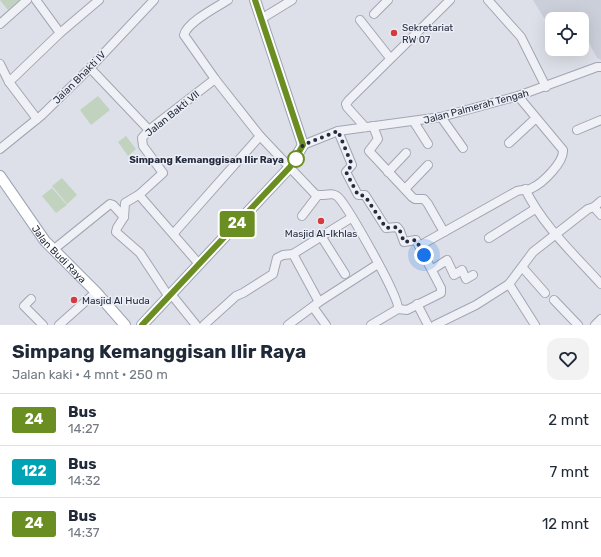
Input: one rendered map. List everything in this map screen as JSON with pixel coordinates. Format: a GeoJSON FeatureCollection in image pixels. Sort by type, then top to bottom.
{"type":"FeatureCollection","features":[{"type":"Feature","properties":{"kind":"main road"},"geometry":{"type":"LineString","coordinates":[[142,325],[170,295],[197,261],[290,167],[303,145],[255,0]]}},
{"type":"Feature","properties":{"kind":"main road","name":"Jalan Budi Raya"},"geometry":{"type":"LineString","coordinates":[[0,176],[34,227],[53,250],[96,292],[125,325]]}},
{"type":"Feature","properties":{"kind":"street"},"geometry":{"type":"LineString","coordinates":[[0,24],[27,0]]}},
{"type":"Feature","properties":{"kind":"street"},"geometry":{"type":"LineString","coordinates":[[36,0],[60,34]]}},
{"type":"Feature","properties":{"kind":"street","name":"Jalan Bhakti IV"},"geometry":{"type":"LineString","coordinates":[[0,149],[37,119],[90,68],[154,0]]}},
{"type":"Feature","properties":{"kind":"street"},"geometry":{"type":"LineString","coordinates":[[228,0],[198,20],[187,29],[184,35],[215,79],[260,136],[318,195]]}},
{"type":"Feature","properties":{"kind":"street"},"geometry":{"type":"LineString","coordinates":[[261,19],[292,0]]}},
{"type":"Feature","properties":{"kind":"street"},"geometry":{"type":"LineString","coordinates":[[374,14],[388,0]]}},
{"type":"Feature","properties":{"kind":"street"},"geometry":{"type":"LineString","coordinates":[[444,232],[424,199],[415,199],[368,151],[378,139],[369,126],[346,104],[390,58],[450,0]]}},
{"type":"Feature","properties":{"kind":"street"},"geometry":{"type":"LineString","coordinates":[[488,0],[521,36],[546,87]]}},
{"type":"Feature","properties":{"kind":"street"},"geometry":{"type":"LineString","coordinates":[[9,82],[95,1]]}},
{"type":"Feature","properties":{"kind":"street"},"geometry":{"type":"LineString","coordinates":[[360,20],[390,58]]}},
{"type":"Feature","properties":{"kind":"street"},"geometry":{"type":"LineString","coordinates":[[0,64],[9,82],[37,119]]}},
{"type":"Feature","properties":{"kind":"street","name":"Jalan Palmerah Tengah"},"geometry":{"type":"LineString","coordinates":[[303,145],[338,131],[369,126],[414,122],[441,117],[518,96],[546,87],[597,66],[601,67]]}},
{"type":"Feature","properties":{"kind":"street"},"geometry":{"type":"LineString","coordinates":[[90,68],[149,130]]}},
{"type":"Feature","properties":{"kind":"street","name":"Jalan Bakti VII"},"geometry":{"type":"LineString","coordinates":[[140,194],[163,174],[143,146],[142,138],[149,130],[215,79]]}},
{"type":"Feature","properties":{"kind":"street"},"geometry":{"type":"LineString","coordinates":[[419,246],[517,191],[536,186],[560,163],[564,155],[563,150],[518,96]]}},
{"type":"Feature","properties":{"kind":"street"},"geometry":{"type":"LineString","coordinates":[[441,117],[463,148]]}},
{"type":"Feature","properties":{"kind":"street"},"geometry":{"type":"LineString","coordinates":[[508,143],[536,118]]}},
{"type":"Feature","properties":{"kind":"street"},"geometry":{"type":"LineString","coordinates":[[577,130],[601,120]]}},
{"type":"Feature","properties":{"kind":"street"},"geometry":{"type":"LineString","coordinates":[[414,122],[428,144]]}},
{"type":"Feature","properties":{"kind":"street"},"geometry":{"type":"LineString","coordinates":[[338,131],[351,164],[351,167],[346,172],[352,186],[358,195],[365,196],[386,228],[397,227],[404,242],[416,240],[433,269],[434,277],[442,292],[407,310],[398,309],[371,325]]}},
{"type":"Feature","properties":{"kind":"street"},"geometry":{"type":"LineString","coordinates":[[174,233],[260,136]]}},
{"type":"Feature","properties":{"kind":"street"},"geometry":{"type":"LineString","coordinates":[[388,172],[406,153]]}},
{"type":"Feature","properties":{"kind":"street"},"geometry":{"type":"LineString","coordinates":[[405,189],[428,165]]}},
{"type":"Feature","properties":{"kind":"street"},"geometry":{"type":"LineString","coordinates":[[525,190],[535,209],[556,235],[601,284]]}},
{"type":"Feature","properties":{"kind":"street"},"geometry":{"type":"LineString","coordinates":[[196,325],[170,295],[140,254],[116,232],[116,228],[124,218],[125,203],[140,194],[197,261]]}},
{"type":"Feature","properties":{"kind":"street"},"geometry":{"type":"LineString","coordinates":[[302,216],[318,195],[336,195],[378,264],[398,301],[398,309]]}},
{"type":"Feature","properties":{"kind":"street"},"geometry":{"type":"LineString","coordinates":[[436,325],[476,305],[509,284],[523,268],[527,258],[533,252],[601,201]]}},
{"type":"Feature","properties":{"kind":"street"},"geometry":{"type":"LineString","coordinates":[[53,250],[110,204],[113,205],[124,218]]}},
{"type":"Feature","properties":{"kind":"street"},"geometry":{"type":"LineString","coordinates":[[592,208],[601,215]]}},
{"type":"Feature","properties":{"kind":"street"},"geometry":{"type":"LineString","coordinates":[[489,238],[535,209]]}},
{"type":"Feature","properties":{"kind":"street"},"geometry":{"type":"LineString","coordinates":[[204,325],[236,296],[273,274],[277,258],[283,255],[293,254],[351,218]]}},
{"type":"Feature","properties":{"kind":"street"},"geometry":{"type":"LineString","coordinates":[[321,236],[345,274]]}},
{"type":"Feature","properties":{"kind":"street"},"geometry":{"type":"LineString","coordinates":[[293,254],[326,325]]}},
{"type":"Feature","properties":{"kind":"street"},"geometry":{"type":"LineString","coordinates":[[433,269],[447,260],[454,275],[462,270],[466,279],[473,275]]}},
{"type":"Feature","properties":{"kind":"street"},"geometry":{"type":"LineString","coordinates":[[288,325],[316,304],[378,264]]}},
{"type":"Feature","properties":{"kind":"street"},"geometry":{"type":"LineString","coordinates":[[523,268],[545,293]]}},
{"type":"Feature","properties":{"kind":"street"},"geometry":{"type":"LineString","coordinates":[[509,284],[535,325]]}},
{"type":"Feature","properties":{"kind":"street"},"geometry":{"type":"LineString","coordinates":[[59,325],[96,292]]}},
{"type":"Feature","properties":{"kind":"street"},"geometry":{"type":"LineString","coordinates":[[31,299],[24,306],[43,325]]}},
{"type":"Feature","properties":{"kind":"street"},"geometry":{"type":"LineString","coordinates":[[554,300],[578,325]]}},
{"type":"Feature","properties":{"kind":"street"},"geometry":{"type":"LineString","coordinates":[[418,304],[428,325]]}},
{"type":"Feature","properties":{"kind":"street"},"geometry":{"type":"LineString","coordinates":[[595,325],[601,319]]}},
{"type":"Feature","properties":{"kind":"shaded area"},"geometry":{"type":"Polygon","coordinates":[[[533,0],[601,0],[601,60],[597,58],[589,43],[589,12],[545,12],[545,20],[533,0]]]}},
{"type":"Feature","properties":{"kind":"green space"},"geometry":{"type":"Polygon","coordinates":[[[0,0],[20,0],[8,10],[0,0]]]}},
{"type":"Feature","properties":{"kind":"green space"},"geometry":{"type":"Polygon","coordinates":[[[98,96],[110,110],[91,125],[80,110],[98,96]]]}},
{"type":"Feature","properties":{"kind":"green space"},"geometry":{"type":"Polygon","coordinates":[[[126,136],[136,149],[128,156],[118,142],[126,136]]]}},
{"type":"Feature","properties":{"kind":"green space"},"geometry":{"type":"Polygon","coordinates":[[[62,178],[77,195],[67,204],[52,186],[62,178]]]}},
{"type":"Feature","properties":{"kind":"green space"},"geometry":{"type":"Polygon","coordinates":[[[52,188],[67,205],[56,213],[42,196],[52,188]]]}},
{"type":"Feature","properties":{"kind":"bus line","name":"24"},"geometry":{"type":"LineString","coordinates":[[142,325],[290,167],[297,158],[303,145],[255,0]]}},
{"type":"Feature","properties":{"kind":"place","name":"Sekretariat RW 07"},"geometry":{"type":"Point","coordinates":[394,33]}},
{"type":"Feature","properties":{"kind":"place","name":"Simpang Kemanggisan Ilir Raya"},"geometry":{"type":"Point","coordinates":[296,159]}},
{"type":"Feature","properties":{"kind":"place","name":"Masjid Al-Ikhlas"},"geometry":{"type":"Point","coordinates":[321,221]}},
{"type":"Feature","properties":{"kind":"place","name":"Masjid Al Huda"},"geometry":{"type":"Point","coordinates":[74,300]}},
{"type":"Feature","properties":{"kind":"route"},"geometry":{"type":"LineString","coordinates":[[296,159],[303,145],[338,131],[352,165],[346,172],[358,195],[365,196],[386,228],[394,226],[397,227],[404,242],[406,243],[416,240],[424,255]]}}]}
